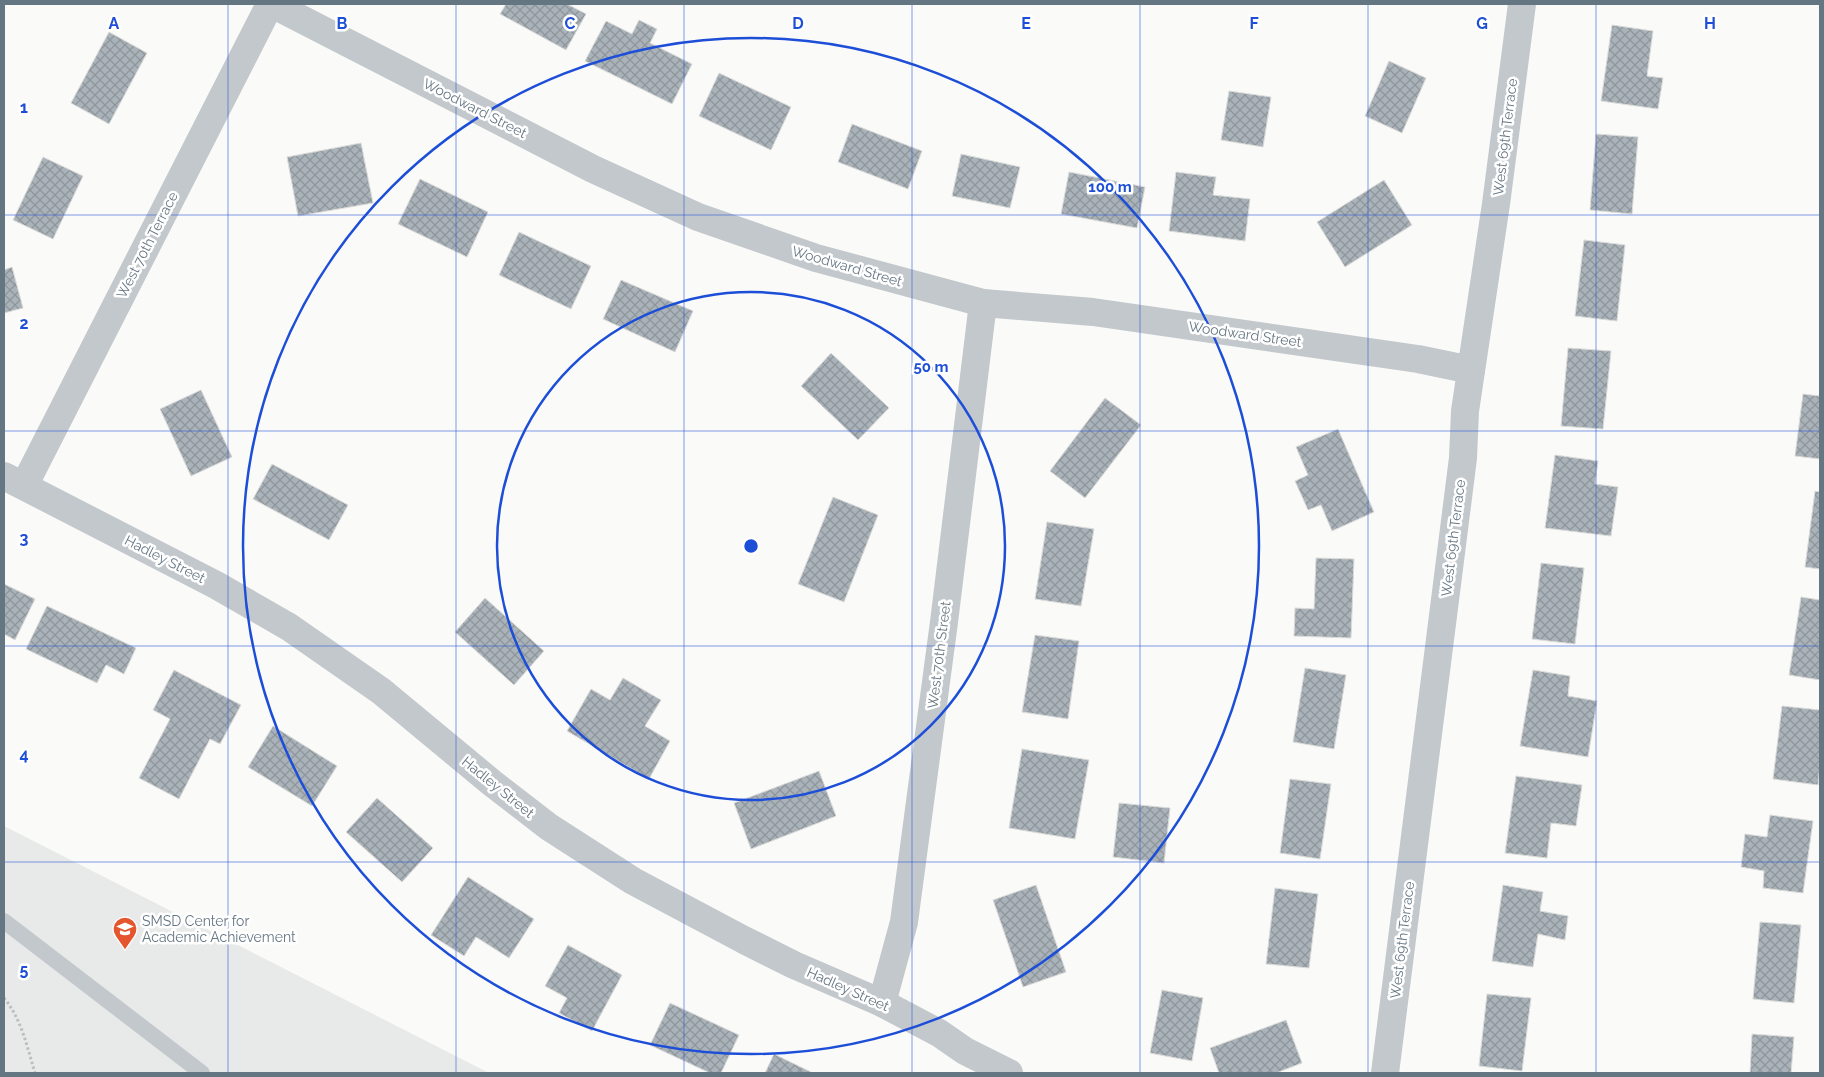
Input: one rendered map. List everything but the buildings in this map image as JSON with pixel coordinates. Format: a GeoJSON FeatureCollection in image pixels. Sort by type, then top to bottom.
{"type":"FeatureCollection","features":[{"type":"Feature","properties":{"kind":"street","name":"Woodward Street"},"geometry":{"type":"LineString","coordinates":[[271,4],[593,169],[698,217],[816,258],[983,303],[1093,312],[1418,359],[1471,370]]}},
{"type":"Feature","properties":{"kind":"street","name":"West 70th Terrace"},"geometry":{"type":"LineString","coordinates":[[14,481],[271,4]]}},
{"type":"Feature","properties":{"kind":"street","name":"West 69th Terrace"},"geometry":{"type":"LineString","coordinates":[[1385,1073],[1463,458],[1465,410],[1496,204],[1522,4]]}},
{"type":"Feature","properties":{"kind":"street","name":"West 70th Street"},"geometry":{"type":"LineString","coordinates":[[882,1003],[904,922],[944,622],[983,303]]}},
{"type":"Feature","properties":{"kind":"street","name":"Hadley Street"},"geometry":{"type":"LineString","coordinates":[[14,481],[216,585],[289,627],[381,691],[492,783],[549,827],[633,881],[794,965],[882,1003],[938,1033],[965,1051],[1009,1073]]}},
{"type":"Feature","properties":{"kind":"lane"},"geometry":{"type":"LineString","coordinates":[[4,921],[202,1073]]}},
{"type":"Feature","properties":{"kind":"path"},"geometry":{"type":"LineString","coordinates":[[4,998],[22,1029],[35,1073]]}},
{"type":"Feature","properties":{"kind":"shaded area","name":"SMSD Center for Academic Achievement"},"geometry":{"type":"Polygon","coordinates":[[[4,826],[489,1073],[4,1073],[4,826]]]}},
{"type":"Feature","properties":{"kind":"place","name":"SMSD Center for Academic Achievement"},"geometry":{"type":"Point","coordinates":[125,950]}}]}
